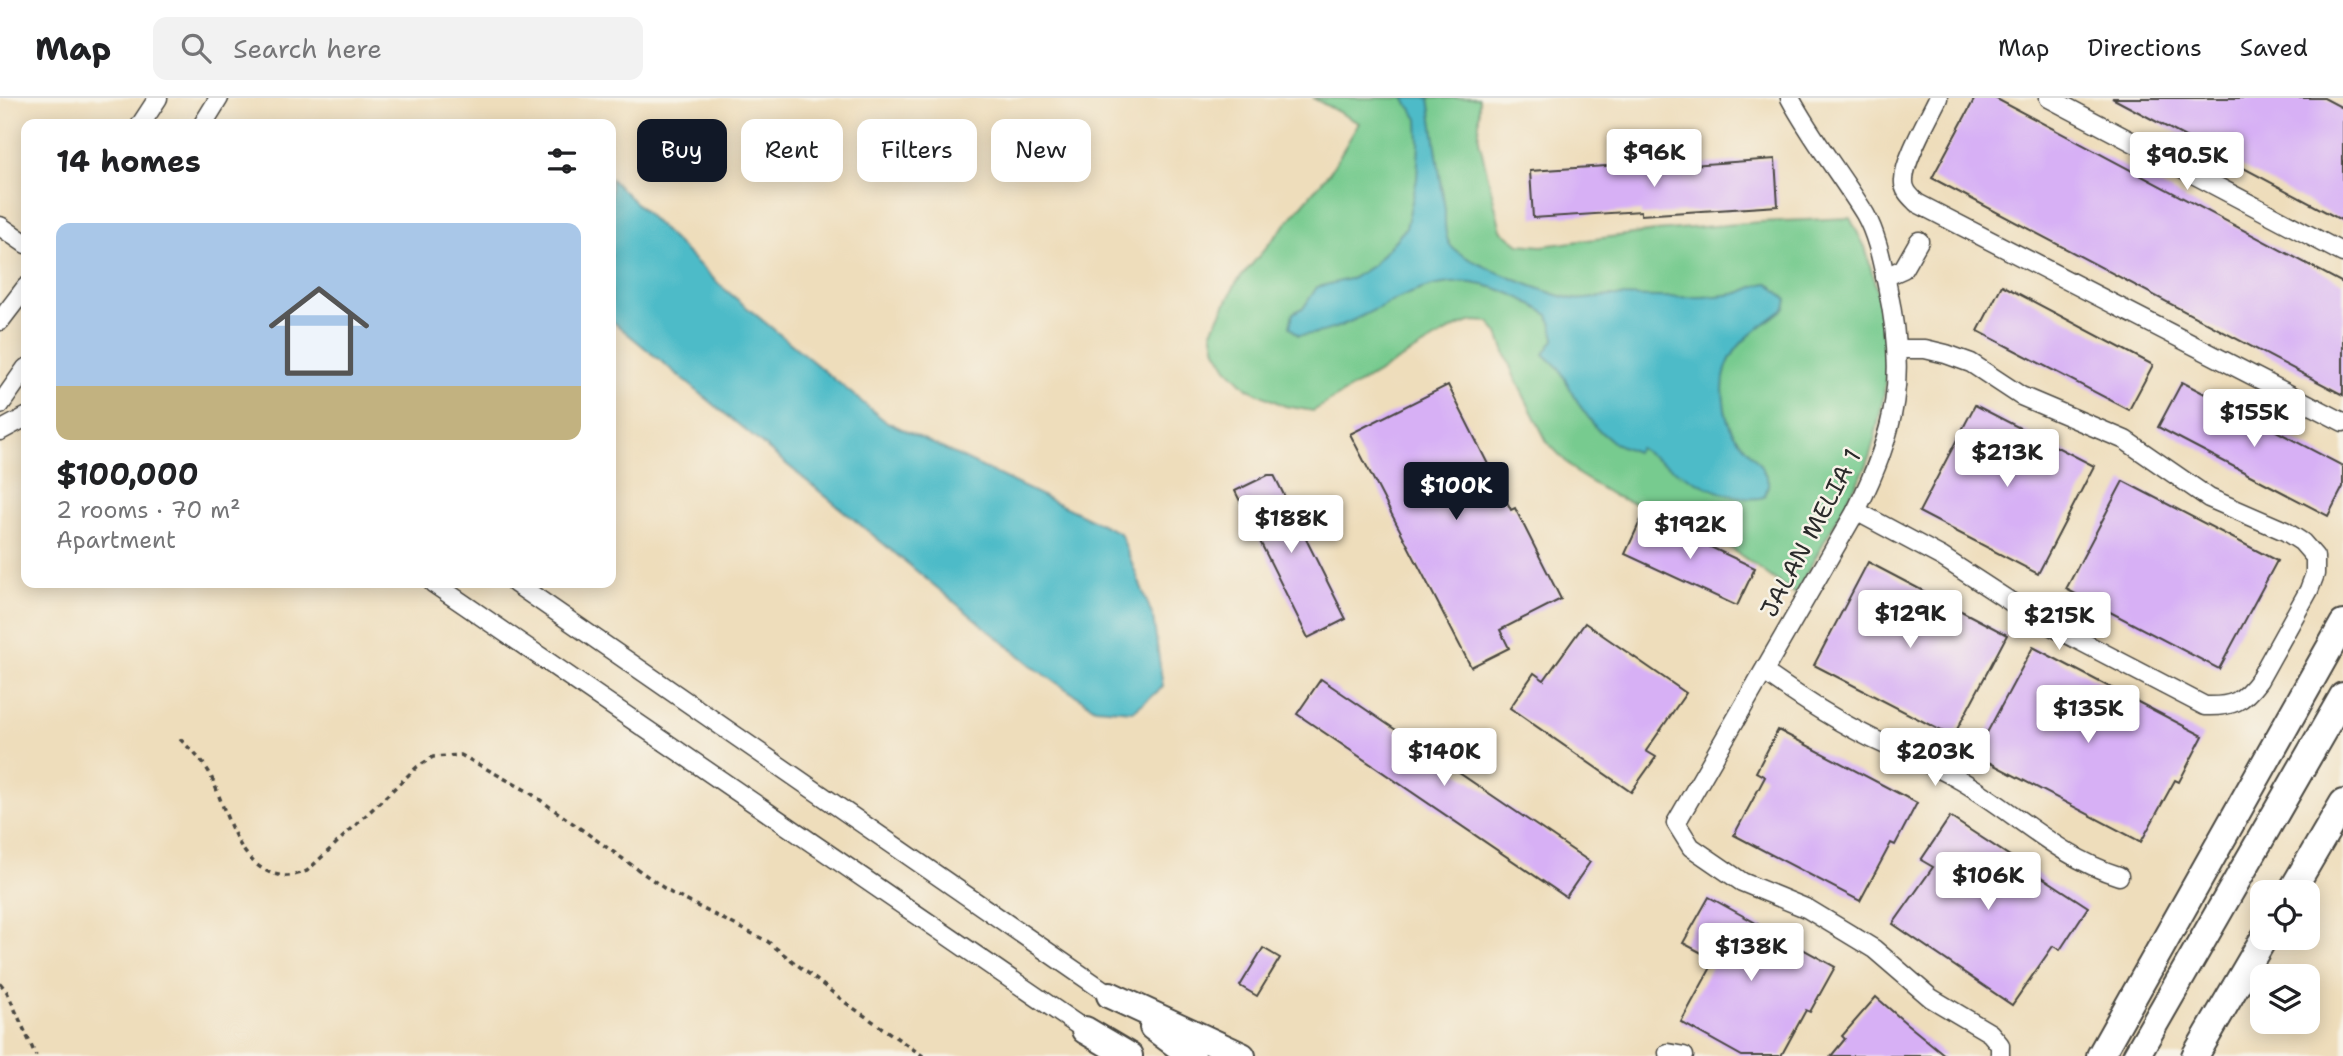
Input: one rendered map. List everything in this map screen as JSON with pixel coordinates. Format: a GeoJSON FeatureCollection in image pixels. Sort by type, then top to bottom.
{"type":"FeatureCollection","features":[{"type":"Feature","properties":{"kind":"highway"},"geometry":{"type":"LineString","coordinates":[[2099,1056],[2343,624]]}},
{"type":"Feature","properties":{"kind":"highway"},"geometry":{"type":"LineString","coordinates":[[2136,1056],[2343,696]]}},
{"type":"Feature","properties":{"kind":"highway"},"geometry":{"type":"LineString","coordinates":[[2298,880],[2343,803]]}},
{"type":"Feature","properties":{"kind":"highway"},"geometry":{"type":"LineString","coordinates":[[2195,1056],[2257,950]]}},
{"type":"Feature","properties":{"kind":"highway"},"geometry":{"type":"LineString","coordinates":[[1110,995],[1192,1056]]}},
{"type":"Feature","properties":{"kind":"highway"},"geometry":{"type":"LineString","coordinates":[[1110,995],[1242,1056]]}},
{"type":"Feature","properties":{"kind":"highway"},"geometry":{"type":"LineString","coordinates":[[1085,1030],[1114,1056]]}},
{"type":"Feature","properties":{"kind":"highway"},"geometry":{"type":"LineString","coordinates":[[1085,1030],[1129,1056]]}},
{"type":"Feature","properties":{"kind":"street"},"geometry":{"type":"LineString","coordinates":[[144,119],[158,98]]}},
{"type":"Feature","properties":{"kind":"street"},"geometry":{"type":"LineString","coordinates":[[206,119],[219,98]]}},
{"type":"Feature","properties":{"kind":"street","name":"JALAN MELIA 1"},"geometry":{"type":"LineString","coordinates":[[1790,98],[1808,131],[1866,216],[1893,312],[1898,378],[1894,413],[1876,470],[1856,511],[1676,823],[1690,847],[1742,882],[1808,909],[1874,949],[1931,998],[1990,1032],[2000,1045],[2000,1056]]}},
{"type":"Feature","properties":{"kind":"street"},"geometry":{"type":"LineString","coordinates":[[1938,98],[1908,163],[1903,181],[1907,194],[1917,202],[2343,422]]}},
{"type":"Feature","properties":{"kind":"street"},"geometry":{"type":"LineString","coordinates":[[2049,98],[2343,253]]}},
{"type":"Feature","properties":{"kind":"street"},"geometry":{"type":"LineString","coordinates":[[0,226],[21,241]]}},
{"type":"Feature","properties":{"kind":"street"},"geometry":{"type":"LineString","coordinates":[[1885,276],[1903,269],[1919,241]]}},
{"type":"Feature","properties":{"kind":"street"},"geometry":{"type":"LineString","coordinates":[[0,321],[17,297]]}},
{"type":"Feature","properties":{"kind":"street"},"geometry":{"type":"LineString","coordinates":[[1856,511],[1942,557],[2034,617],[2205,706],[2223,707],[2250,692],[2309,590],[2315,573],[2315,557],[2302,542],[2285,531],[2208,498],[2125,440],[2021,396],[1971,363],[1925,349],[1897,349]]}},
{"type":"Feature","properties":{"kind":"street"},"geometry":{"type":"LineString","coordinates":[[0,405],[21,375]]}},
{"type":"Feature","properties":{"kind":"street"},"geometry":{"type":"LineString","coordinates":[[0,431],[21,420]]}},
{"type":"Feature","properties":{"kind":"street"},"geometry":{"type":"LineString","coordinates":[[440,588],[1085,1030]]}},
{"type":"Feature","properties":{"kind":"street"},"geometry":{"type":"LineString","coordinates":[[522,588],[1110,995]]}},
{"type":"Feature","properties":{"kind":"street"},"geometry":{"type":"LineString","coordinates":[[1764,672],[1813,707],[1959,779],[2049,843],[2080,861],[2119,876]]}},
{"type":"Feature","properties":{"kind":"path"},"geometry":{"type":"LineString","coordinates":[[180,739],[207,769],[236,837],[248,858],[262,870],[287,876],[307,871],[417,767],[433,757],[461,755],[528,792],[671,894],[767,941],[846,1003],[923,1056]]}},
{"type":"Feature","properties":{"kind":"path"},"geometry":{"type":"LineString","coordinates":[[0,983],[7,992],[36,1056]]}},
{"type":"Feature","properties":{"kind":"green space"},"geometry":{"type":"Polygon","coordinates":[[[1313,98],[1479,98],[1479,140],[1501,230],[1519,244],[1542,246],[1656,231],[1850,218],[1865,247],[1880,302],[1887,355],[1884,395],[1867,465],[1795,594],[1704,529],[1614,496],[1578,474],[1547,442],[1514,376],[1498,334],[1489,322],[1472,321],[1452,329],[1313,411],[1285,406],[1248,389],[1227,368],[1216,350],[1212,331],[1236,283],[1330,172],[1359,123],[1313,98]]]}},
{"type":"Feature","properties":{"kind":"water"},"geometry":{"type":"Polygon","coordinates":[[[1404,98],[1429,98],[1447,238],[1451,246],[1459,252],[1489,269],[1574,299],[1611,296],[1719,296],[1739,293],[1769,283],[1787,300],[1785,308],[1739,346],[1731,357],[1723,384],[1729,425],[1766,476],[1769,485],[1764,497],[1750,499],[1717,491],[1639,448],[1636,452],[1614,443],[1597,429],[1580,406],[1559,368],[1544,354],[1555,338],[1549,315],[1506,292],[1486,285],[1450,283],[1416,291],[1324,332],[1298,335],[1290,327],[1293,313],[1304,307],[1317,287],[1353,278],[1373,265],[1406,228],[1417,179],[1419,144],[1418,119],[1404,98]]]}},
{"type":"Feature","properties":{"kind":"water"},"geometry":{"type":"Polygon","coordinates":[[[616,184],[722,287],[885,421],[1120,533],[1153,617],[1163,687],[1133,711],[1095,708],[1036,669],[616,324],[616,184]]]}},
{"type":"Feature","properties":{"kind":"building"},"geometry":{"type":"Polygon","coordinates":[[[1975,98],[1995,98],[2343,283],[2343,395],[1932,178],[1975,98]]]}},
{"type":"Feature","properties":{"kind":"building"},"geometry":{"type":"Polygon","coordinates":[[[2112,98],[2324,98],[2343,108],[2343,221],[2112,98]]]}},
{"type":"Feature","properties":{"kind":"building"},"geometry":{"type":"Polygon","coordinates":[[[1775,159],[1778,206],[1641,215],[1641,211],[1533,218],[1530,171],[1621,165],[1621,170],[1775,159]]]}},
{"type":"Feature","properties":{"kind":"building"},"geometry":{"type":"Polygon","coordinates":[[[2002,285],[2153,365],[2129,410],[1978,331],[2002,285]]]}},
{"type":"Feature","properties":{"kind":"building"},"geometry":{"type":"Polygon","coordinates":[[[2182,382],[2343,466],[2343,487],[2328,516],[2158,427],[2182,382]]]}},
{"type":"Feature","properties":{"kind":"building"},"geometry":{"type":"Polygon","coordinates":[[[1448,385],[1511,510],[1515,508],[1561,599],[1500,630],[1509,648],[1471,667],[1350,434],[1448,385]]]}},
{"type":"Feature","properties":{"kind":"building"},"geometry":{"type":"Polygon","coordinates":[[[1975,405],[2094,466],[2038,574],[1919,512],[1975,405]]]}},
{"type":"Feature","properties":{"kind":"building"},"geometry":{"type":"Polygon","coordinates":[[[1268,475],[1274,475],[1346,619],[1308,638],[1235,491],[1268,475]]]}},
{"type":"Feature","properties":{"kind":"building"},"geometry":{"type":"Polygon","coordinates":[[[2123,481],[2277,561],[2219,669],[2066,589],[2123,481]]]}},
{"type":"Feature","properties":{"kind":"building"},"geometry":{"type":"Polygon","coordinates":[[[1643,515],[1755,568],[1737,606],[1625,554],[1643,515]]]}},
{"type":"Feature","properties":{"kind":"building"},"geometry":{"type":"Polygon","coordinates":[[[1868,562],[2007,635],[1953,737],[1814,665],[1868,562]]]}},
{"type":"Feature","properties":{"kind":"building"},"geometry":{"type":"Polygon","coordinates":[[[1585,623],[1686,693],[1646,751],[1656,757],[1631,792],[1510,708],[1534,673],[1544,680],[1585,623]]]}},
{"type":"Feature","properties":{"kind":"building"},"geometry":{"type":"Polygon","coordinates":[[[2033,647],[2203,736],[2179,782],[2175,780],[2141,842],[1975,755],[2033,647]]]}},
{"type":"Feature","properties":{"kind":"building"},"geometry":{"type":"Polygon","coordinates":[[[1321,679],[1590,862],[1566,897],[1297,714],[1321,679]]]}},
{"type":"Feature","properties":{"kind":"building"},"geometry":{"type":"Polygon","coordinates":[[[1778,730],[1917,803],[1895,845],[1891,843],[1860,901],[1734,835],[1765,777],[1756,772],[1778,730]]]}},
{"type":"Feature","properties":{"kind":"building"},"geometry":{"type":"Polygon","coordinates":[[[1950,817],[2088,907],[2060,950],[2053,946],[2012,1005],[1893,924],[1933,867],[1921,860],[1950,817]]]}},
{"type":"Feature","properties":{"kind":"building"},"geometry":{"type":"Polygon","coordinates":[[[1709,897],[1835,967],[1810,1012],[1806,1010],[1781,1056],[1742,1056],[1681,1022],[1715,960],[1683,943],[1709,897]]]}},
{"type":"Feature","properties":{"kind":"building"},"geometry":{"type":"Polygon","coordinates":[[[1263,948],[1280,958],[1257,996],[1240,986],[1263,948]]]}},
{"type":"Feature","properties":{"kind":"building"},"geometry":{"type":"Polygon","coordinates":[[[1876,997],[1946,1056],[1831,1056],[1845,1039],[1842,1036],[1876,997]]]}}]}
